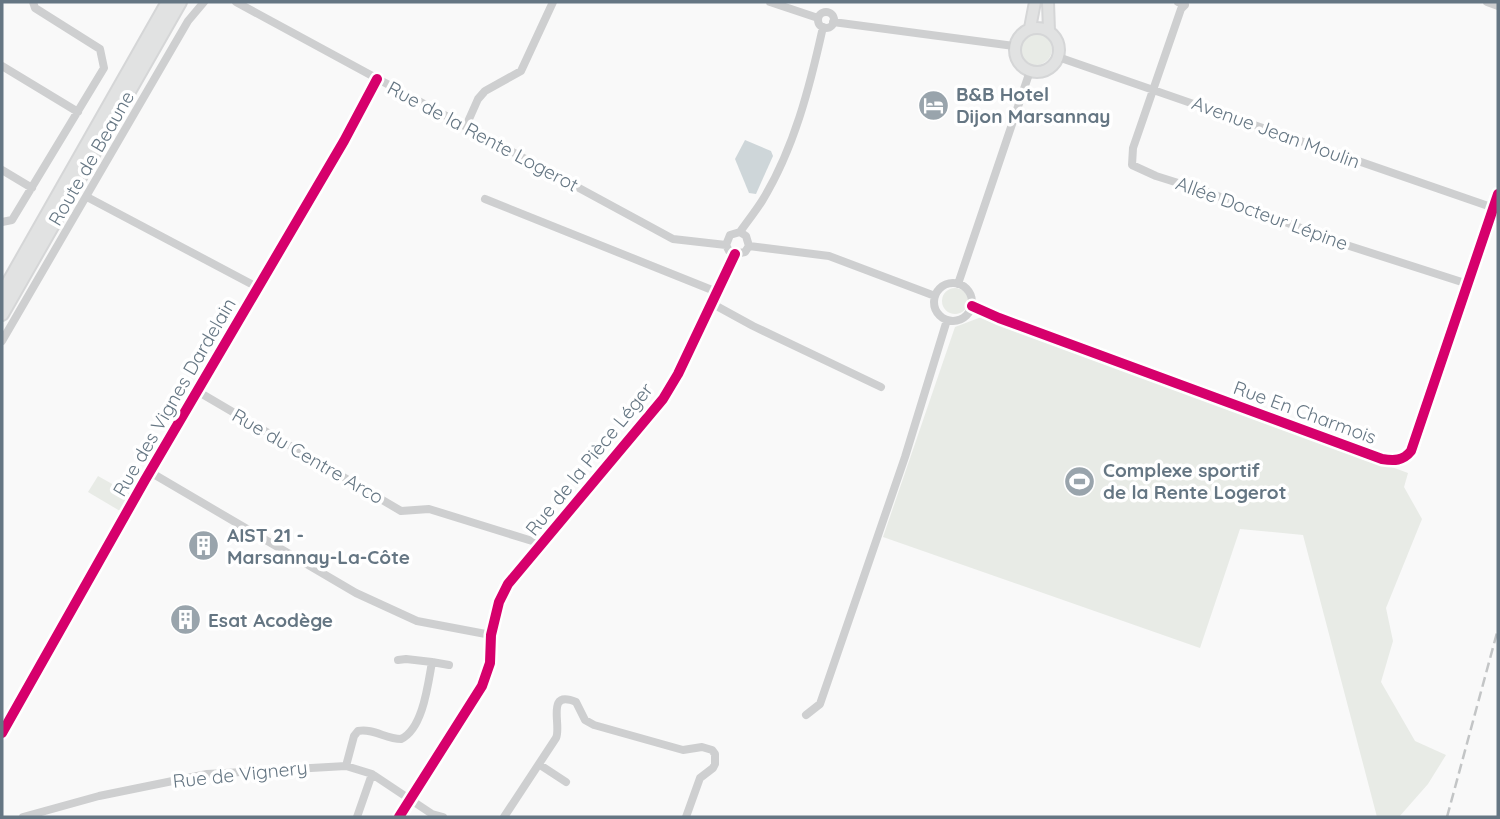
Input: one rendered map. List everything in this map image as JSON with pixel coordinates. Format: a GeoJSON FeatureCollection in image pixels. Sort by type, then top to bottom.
{"type":"FeatureCollection","features":[{"type":"Feature","properties":{"kind":"main road"},"geometry":{"type":"LineString","coordinates":[[171,4],[188,2]]}},
{"type":"Feature","properties":{"kind":"main road","name":"Route de Beaune"},"geometry":{"type":"LineString","coordinates":[[2,294],[171,4]]}},
{"type":"Feature","properties":{"kind":"main road","name":"Route de Beaune"},"geometry":{"type":"LineString","coordinates":[[2,314],[171,4]]}},
{"type":"Feature","properties":{"kind":"street"},"geometry":{"type":"LineString","coordinates":[[2,222],[12,220],[102,72],[104,64],[100,49],[35,8],[33,2]]}},
{"type":"Feature","properties":{"kind":"street"},"geometry":{"type":"LineString","coordinates":[[2,341],[188,21],[204,2]]}},
{"type":"Feature","properties":{"kind":"street","name":"Rue de la Rente Logerot"},"geometry":{"type":"LineString","coordinates":[[236,2],[673,239],[726,245]]}},
{"type":"Feature","properties":{"kind":"street","name":"Rue de la Rente Logerot"},"geometry":{"type":"LineString","coordinates":[[250,2],[257,12]]}},
{"type":"Feature","properties":{"kind":"street"},"geometry":{"type":"LineString","coordinates":[[466,126],[478,99],[485,91],[521,71],[553,2]]}},
{"type":"Feature","properties":{"kind":"street"},"geometry":{"type":"LineString","coordinates":[[740,232],[748,239],[749,246],[742,254],[736,254],[729,251],[726,245],[730,235],[740,232],[761,203],[784,155],[807,96],[823,27],[818,19],[770,2]]}},
{"type":"Feature","properties":{"kind":"street"},"geometry":{"type":"LineString","coordinates":[[1030,28],[1035,2]]}},
{"type":"Feature","properties":{"kind":"street"},"geometry":{"type":"LineString","coordinates":[[1048,2],[1049,31]]}},
{"type":"Feature","properties":{"kind":"street"},"geometry":{"type":"LineString","coordinates":[[1152,89],[1181,9],[1185,5],[1178,2]]}},
{"type":"Feature","properties":{"kind":"street"},"geometry":{"type":"LineString","coordinates":[[1487,2],[1498,6]]}},
{"type":"Feature","properties":{"kind":"street"},"geometry":{"type":"LineString","coordinates":[[818,19],[823,12],[827,12],[834,17],[834,22]]}},
{"type":"Feature","properties":{"kind":"street"},"geometry":{"type":"LineString","coordinates":[[823,27],[834,22],[1014,46]]}},
{"type":"Feature","properties":{"kind":"street"},"geometry":{"type":"LineString","coordinates":[[1040,27],[1049,31],[1056,38],[1059,47],[1058,57],[1052,66],[1042,71],[1031,71],[1021,66],[1015,57],[1014,46],[1020,35],[1030,28],[1040,27]]}},
{"type":"Feature","properties":{"kind":"street","name":"Avenue Jean Moulin"},"geometry":{"type":"LineString","coordinates":[[1058,57],[1494,208]]}},
{"type":"Feature","properties":{"kind":"street"},"geometry":{"type":"LineString","coordinates":[[2,65],[78,111]]}},
{"type":"Feature","properties":{"kind":"street"},"geometry":{"type":"LineString","coordinates":[[958,284],[1031,71]]}},
{"type":"Feature","properties":{"kind":"street","name":"Rue des Vignes Dardelain"},"geometry":{"type":"LineString","coordinates":[[2,733],[377,79]]}},
{"type":"Feature","properties":{"kind":"street","name":"Allée Docteur Lépine"},"geometry":{"type":"LineString","coordinates":[[1152,89],[1133,148],[1132,165],[1340,243],[1468,284]]}},
{"type":"Feature","properties":{"kind":"street"},"geometry":{"type":"LineString","coordinates":[[2,170],[32,188]]}},
{"type":"Feature","properties":{"kind":"street","name":"Rue En Charmois"},"geometry":{"type":"LineString","coordinates":[[972,306],[1393,461],[1407,456],[1411,451],[1498,194]]}},
{"type":"Feature","properties":{"kind":"street"},"geometry":{"type":"LineString","coordinates":[[87,197],[257,287]]}},
{"type":"Feature","properties":{"kind":"street"},"geometry":{"type":"LineString","coordinates":[[485,199],[717,292]]}},
{"type":"Feature","properties":{"kind":"street"},"geometry":{"type":"LineString","coordinates":[[749,246],[829,256],[935,296]]}},
{"type":"Feature","properties":{"kind":"street","name":"Rue de la Pièce Léger"},"geometry":{"type":"LineString","coordinates":[[411,798],[478,695],[487,673],[499,602],[508,584],[663,399],[678,374],[736,254]]}},
{"type":"Feature","properties":{"kind":"street"},"geometry":{"type":"LineString","coordinates":[[958,284],[970,294],[972,306],[964,318],[947,320],[937,313],[935,296],[943,286],[958,284]]}},
{"type":"Feature","properties":{"kind":"street"},"geometry":{"type":"LineString","coordinates":[[711,303],[881,387]]}},
{"type":"Feature","properties":{"kind":"street"},"geometry":{"type":"LineString","coordinates":[[806,715],[820,704],[905,457],[947,320]]}},
{"type":"Feature","properties":{"kind":"street","name":"Rue du Centre Arco"},"geometry":{"type":"LineString","coordinates":[[197,391],[401,511],[429,509],[542,544]]}},
{"type":"Feature","properties":{"kind":"street"},"geometry":{"type":"LineString","coordinates":[[150,472],[356,593],[417,621],[492,635]]}},
{"type":"Feature","properties":{"kind":"street"},"geometry":{"type":"LineString","coordinates":[[398,660],[449,665]]}},
{"type":"Feature","properties":{"kind":"street"},"geometry":{"type":"LineString","coordinates":[[346,766],[354,736],[358,731],[367,730],[396,739],[405,737],[410,732],[425,698],[432,662]]}},
{"type":"Feature","properties":{"kind":"street"},"geometry":{"type":"LineString","coordinates":[[504,817],[559,732],[555,708],[568,699],[576,702],[585,720],[594,725],[683,750],[708,748],[715,754],[715,764],[710,772],[700,778],[686,817]]}},
{"type":"Feature","properties":{"kind":"street"},"geometry":{"type":"LineString","coordinates":[[540,765],[566,782]]}},
{"type":"Feature","properties":{"kind":"street","name":"Rue de Vignery"},"geometry":{"type":"LineString","coordinates":[[23,817],[99,796],[207,774],[346,766],[372,774],[432,814],[443,817]]}},
{"type":"Feature","properties":{"kind":"street"},"geometry":{"type":"LineString","coordinates":[[356,817],[372,774]]}},
{"type":"Feature","properties":{"kind":"street"},"geometry":{"type":"LineString","coordinates":[[399,817],[411,798]]}},
{"type":"Feature","properties":{"kind":"shaded area"},"geometry":{"type":"Polygon","coordinates":[[[1036,33],[1048,37],[1052,49],[1048,61],[1036,65],[1024,61],[1020,49],[1024,37],[1036,33]]]}},
{"type":"Feature","properties":{"kind":"shaded area"},"geometry":{"type":"Polygon","coordinates":[[[745,140],[771,151],[773,156],[756,194],[749,193],[735,159],[745,140]]]}},
{"type":"Feature","properties":{"kind":"shaded area"},"geometry":{"type":"Polygon","coordinates":[[[955,288],[964,292],[968,301],[964,310],[955,314],[946,310],[942,301],[946,292],[955,288]]]}},
{"type":"Feature","properties":{"kind":"shaded area","name":"Complexe sportif de la Rente Logerot"},"geometry":{"type":"Polygon","coordinates":[[[984,316],[1408,473],[1404,487],[1422,519],[1386,608],[1393,641],[1381,682],[1415,741],[1446,755],[1428,784],[1399,817],[1377,817],[1303,535],[1240,529],[1200,648],[883,537],[955,327],[984,316]]]}},
{"type":"Feature","properties":{"kind":"shaded area"},"geometry":{"type":"Polygon","coordinates":[[[98,476],[130,494],[120,511],[88,492],[98,476]]]}},
{"type":"Feature","properties":{"kind":"railway"},"geometry":{"type":"LineString","coordinates":[[1447,817],[1498,629]]}},
{"type":"Feature","properties":{"kind":"cycle path"},"geometry":{"type":"LineString","coordinates":[[2,733],[145,480],[344,141],[377,79]]}},
{"type":"Feature","properties":{"kind":"cycle path"},"geometry":{"type":"LineString","coordinates":[[972,306],[1382,459],[1398,460],[1411,451],[1498,194]]}},
{"type":"Feature","properties":{"kind":"cycle path"},"geometry":{"type":"LineString","coordinates":[[399,817],[482,686],[490,663],[491,635],[499,602],[508,584],[663,399],[678,374],[735,254]]}},
{"type":"Feature","properties":{"kind":"place","name":"B&B Hotel Dijon Marsannay"},"geometry":{"type":"Point","coordinates":[933,105]}},
{"type":"Feature","properties":{"kind":"place","name":"Complexe sportif de la Rente Logerot"},"geometry":{"type":"Point","coordinates":[1080,481]}},
{"type":"Feature","properties":{"kind":"place","name":"AIST 21 - Marsannay-La-Côte"},"geometry":{"type":"Point","coordinates":[204,546]}},
{"type":"Feature","properties":{"kind":"place","name":"Esat Acodège"},"geometry":{"type":"Point","coordinates":[185,620]}}]}
